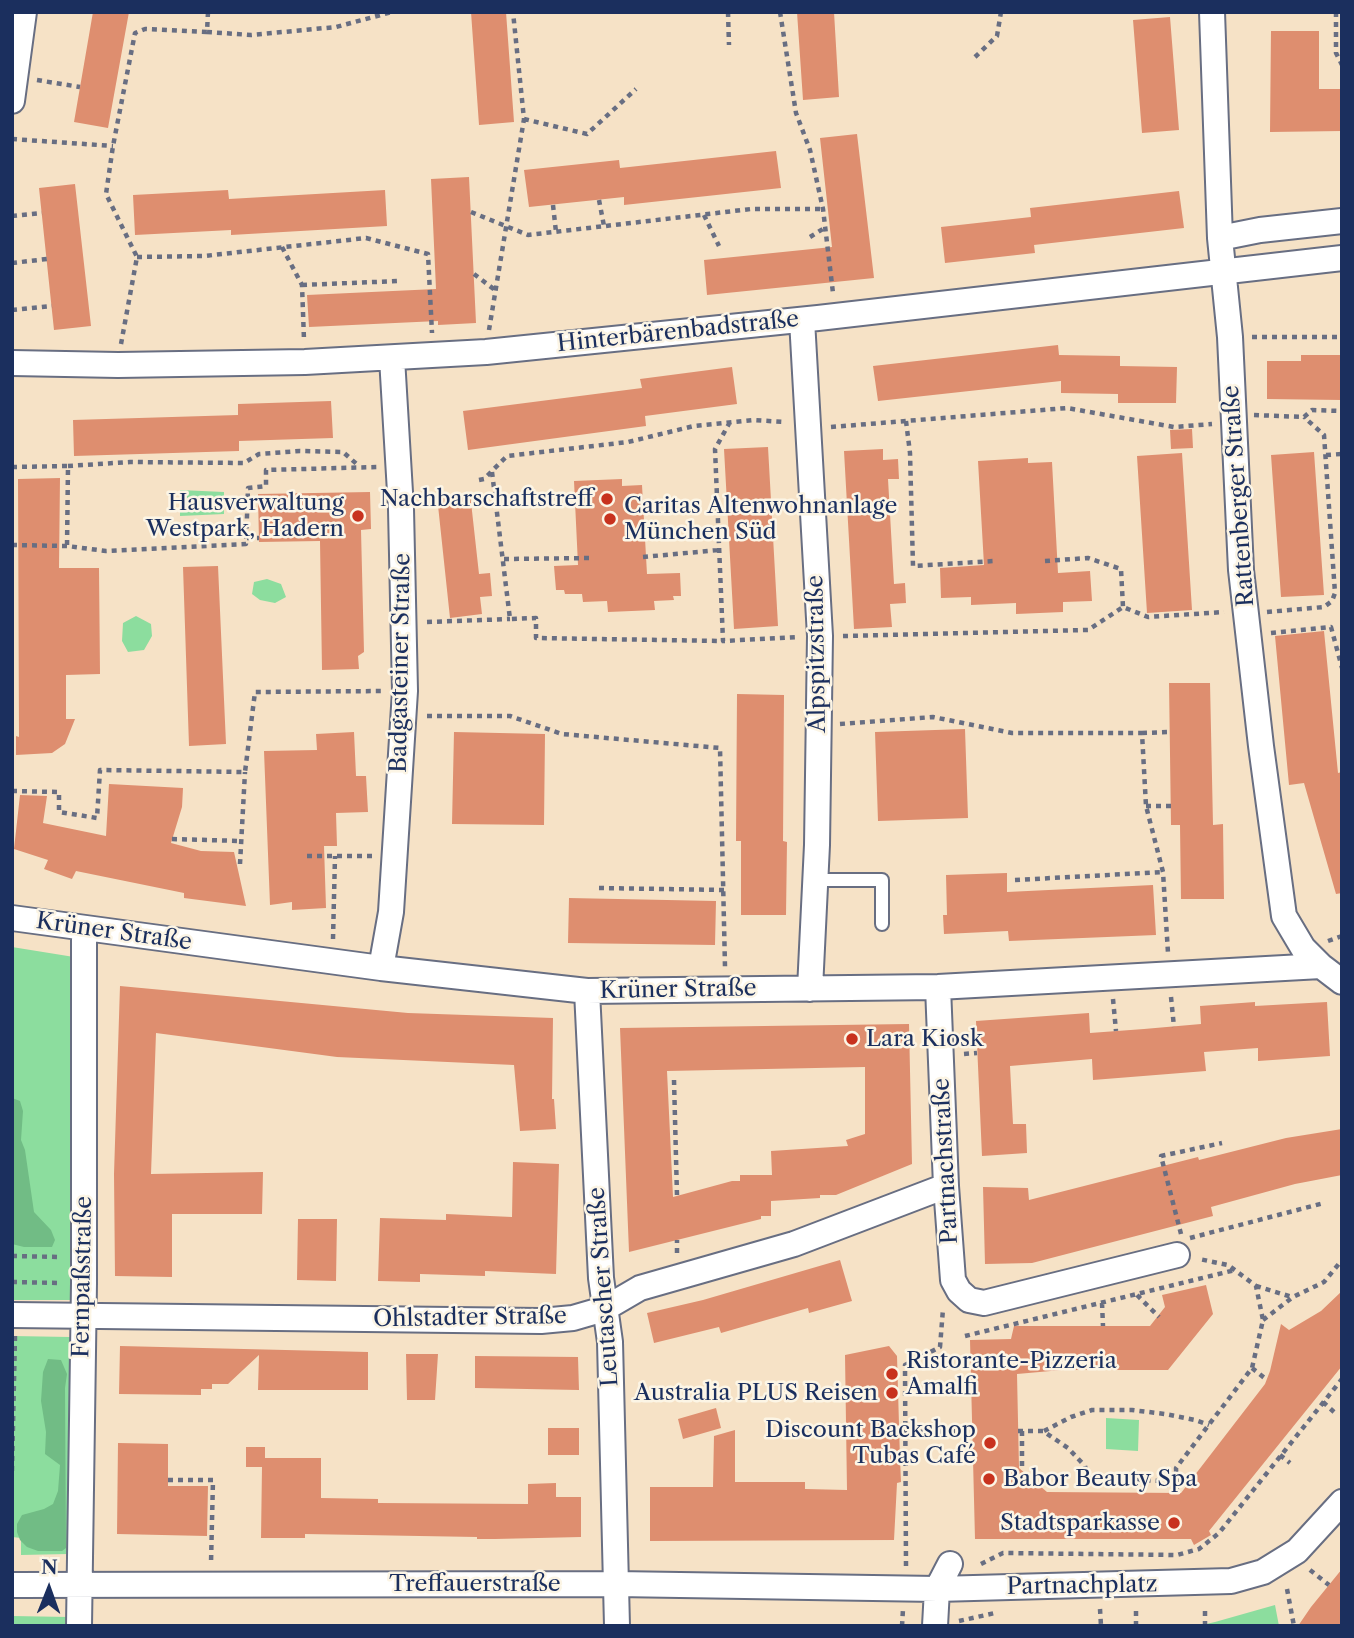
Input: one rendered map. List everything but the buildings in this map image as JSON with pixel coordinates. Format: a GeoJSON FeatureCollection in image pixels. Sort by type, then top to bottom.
{"type":"FeatureCollection","features":[{"type":"Feature","properties":{"kind":"street"},"geometry":{"type":"LineString","coordinates":[[14,88],[24,12]]}},
{"type":"Feature","properties":{"kind":"street","name":"Rattenberger Straße"},"geometry":{"type":"LineString","coordinates":[[1212,12],[1220,238],[1230,337],[1241,570],[1247,625],[1284,916],[1303,948],[1321,966]]}},
{"type":"Feature","properties":{"kind":"street"},"geometry":{"type":"LineString","coordinates":[[1220,238],[1260,230],[1342,221]]}},
{"type":"Feature","properties":{"kind":"street","name":"Hinterbärenbadstraße"},"geometry":{"type":"LineString","coordinates":[[12,363],[118,365],[305,362],[486,352],[802,320],[1342,258]]}},
{"type":"Feature","properties":{"kind":"street","name":"Alpspitzstraße"},"geometry":{"type":"LineString","coordinates":[[802,320],[820,636],[810,989]]}},
{"type":"Feature","properties":{"kind":"street","name":"Badgasteiner Straße"},"geometry":{"type":"LineString","coordinates":[[381,968],[391,912],[405,691],[399,466],[392,358]]}},
{"type":"Feature","properties":{"kind":"street","name":"Krüner Straße"},"geometry":{"type":"LineString","coordinates":[[12,918],[381,968],[587,991],[938,987],[1321,966]]}},
{"type":"Feature","properties":{"kind":"street","name":"Fernpaßstraße"},"geometry":{"type":"LineString","coordinates":[[79,1626],[84,1283],[84,929]]}},
{"type":"Feature","properties":{"kind":"street"},"geometry":{"type":"LineString","coordinates":[[1321,966],[1342,982]]}},
{"type":"Feature","properties":{"kind":"street","name":"Partnachstraße"},"geometry":{"type":"LineString","coordinates":[[938,987],[946,1186],[953,1280],[959,1292]]}},
{"type":"Feature","properties":{"kind":"street","name":"Leutascher Straße"},"geometry":{"type":"LineString","coordinates":[[587,991],[604,1309],[610,1342],[617,1626]]}},
{"type":"Feature","properties":{"kind":"street","name":"Ohlstadter Straße"},"geometry":{"type":"LineString","coordinates":[[14,1315],[541,1321],[573,1318],[604,1309],[640,1288],[794,1244],[946,1186]]}},
{"type":"Feature","properties":{"kind":"street"},"geometry":{"type":"LineString","coordinates":[[959,1292],[969,1300],[984,1303],[1177,1255]]}},
{"type":"Feature","properties":{"kind":"street","name":"Partnachplatz"},"geometry":{"type":"LineString","coordinates":[[937,1589],[1231,1581],[1263,1572],[1297,1550],[1342,1502]]}},
{"type":"Feature","properties":{"kind":"street"},"geometry":{"type":"LineString","coordinates":[[935,1626],[937,1589],[950,1564]]}},
{"type":"Feature","properties":{"kind":"street","name":"Treffauerstraße"},"geometry":{"type":"LineString","coordinates":[[12,1585],[616,1584],[937,1589]]}},
{"type":"Feature","properties":{"kind":"lane"},"geometry":{"type":"LineString","coordinates":[[815,880],[882,880],[882,924]]}},
{"type":"Feature","properties":{"kind":"path"},"geometry":{"type":"LineString","coordinates":[[207,32],[208,12]]}},
{"type":"Feature","properties":{"kind":"path"},"geometry":{"type":"LineString","coordinates":[[118,365],[137,257],[106,194],[135,33],[145,29],[251,35],[301,31],[336,27],[392,12]]}},
{"type":"Feature","properties":{"kind":"path"},"geometry":{"type":"LineString","coordinates":[[486,352],[524,118],[513,12]]}},
{"type":"Feature","properties":{"kind":"path"},"geometry":{"type":"LineString","coordinates":[[729,12],[729,45]]}},
{"type":"Feature","properties":{"kind":"path"},"geometry":{"type":"LineString","coordinates":[[780,12],[796,113],[810,150],[823,209],[836,315]]}},
{"type":"Feature","properties":{"kind":"path"},"geometry":{"type":"LineString","coordinates":[[975,57],[997,36],[1001,12]]}},
{"type":"Feature","properties":{"kind":"path"},"geometry":{"type":"LineString","coordinates":[[1336,12],[1336,53],[1342,65]]}},
{"type":"Feature","properties":{"kind":"path"},"geometry":{"type":"LineString","coordinates":[[14,88],[80,87]]}},
{"type":"Feature","properties":{"kind":"path"},"geometry":{"type":"LineString","coordinates":[[524,118],[587,134],[636,89]]}},
{"type":"Feature","properties":{"kind":"path"},"geometry":{"type":"LineString","coordinates":[[12,139],[113,146]]}},
{"type":"Feature","properties":{"kind":"path"},"geometry":{"type":"LineString","coordinates":[[599,200],[604,226]]}},
{"type":"Feature","properties":{"kind":"path"},"geometry":{"type":"LineString","coordinates":[[553,205],[556,232]]}},
{"type":"Feature","properties":{"kind":"path"},"geometry":{"type":"LineString","coordinates":[[471,212],[528,235],[751,209],[823,209]]}},
{"type":"Feature","properties":{"kind":"path"},"geometry":{"type":"LineString","coordinates":[[12,215],[41,213]]}},
{"type":"Feature","properties":{"kind":"path"},"geometry":{"type":"LineString","coordinates":[[704,215],[719,246]]}},
{"type":"Feature","properties":{"kind":"path"},"geometry":{"type":"LineString","coordinates":[[810,237],[826,228]]}},
{"type":"Feature","properties":{"kind":"path"},"geometry":{"type":"LineString","coordinates":[[137,257],[204,256],[366,238],[428,254],[433,356]]}},
{"type":"Feature","properties":{"kind":"path"},"geometry":{"type":"LineString","coordinates":[[282,247],[302,285],[305,362]]}},
{"type":"Feature","properties":{"kind":"path"},"geometry":{"type":"LineString","coordinates":[[12,263],[47,258]]}},
{"type":"Feature","properties":{"kind":"path"},"geometry":{"type":"LineString","coordinates":[[474,274],[495,290]]}},
{"type":"Feature","properties":{"kind":"path"},"geometry":{"type":"LineString","coordinates":[[302,285],[398,281]]}},
{"type":"Feature","properties":{"kind":"path"},"geometry":{"type":"LineString","coordinates":[[12,310],[52,306]]}},
{"type":"Feature","properties":{"kind":"path"},"geometry":{"type":"LineString","coordinates":[[1230,337],[1342,337]]}},
{"type":"Feature","properties":{"kind":"path"},"geometry":{"type":"LineString","coordinates":[[479,480],[484,480],[507,456],[628,442],[694,426],[730,422],[780,421],[809,429],[1067,408],[1174,427],[1233,418],[1304,417],[1312,410],[1342,411]]}},
{"type":"Feature","properties":{"kind":"path"},"geometry":{"type":"LineString","coordinates":[[1247,625],[1324,607],[1332,601],[1335,593],[1324,435],[1304,417]]}},
{"type":"Feature","properties":{"kind":"path"},"geometry":{"type":"LineString","coordinates":[[906,421],[910,453],[913,566],[994,561]]}},
{"type":"Feature","properties":{"kind":"path"},"geometry":{"type":"LineString","coordinates":[[723,642],[715,449],[730,422]]}},
{"type":"Feature","properties":{"kind":"path"},"geometry":{"type":"LineString","coordinates":[[12,467],[130,462],[244,463],[259,454],[300,451],[343,452],[360,467]]}},
{"type":"Feature","properties":{"kind":"path"},"geometry":{"type":"LineString","coordinates":[[1326,455],[1342,454]]}},
{"type":"Feature","properties":{"kind":"path"},"geometry":{"type":"LineString","coordinates":[[67,545],[68,466]]}},
{"type":"Feature","properties":{"kind":"path"},"geometry":{"type":"LineString","coordinates":[[12,545],[67,545],[106,551],[246,544],[248,488],[266,486],[266,470],[399,466]]}},
{"type":"Feature","properties":{"kind":"path"},"geometry":{"type":"LineString","coordinates":[[492,471],[510,620]]}},
{"type":"Feature","properties":{"kind":"path"},"geometry":{"type":"LineString","coordinates":[[247,538],[259,538]]}},
{"type":"Feature","properties":{"kind":"path"},"geometry":{"type":"LineString","coordinates":[[643,557],[719,550]]}},
{"type":"Feature","properties":{"kind":"path"},"geometry":{"type":"LineString","coordinates":[[504,559],[592,558]]}},
{"type":"Feature","properties":{"kind":"path"},"geometry":{"type":"LineString","coordinates":[[1045,561],[1088,558],[1121,569],[1123,607]]}},
{"type":"Feature","properties":{"kind":"path"},"geometry":{"type":"LineString","coordinates":[[1123,607],[1148,617],[1222,612],[1247,625],[1331,627],[1342,668]]}},
{"type":"Feature","properties":{"kind":"path"},"geometry":{"type":"LineString","coordinates":[[404,622],[536,618],[536,638],[723,642],[820,636],[1088,630],[1123,607]]}},
{"type":"Feature","properties":{"kind":"path"},"geometry":{"type":"LineString","coordinates":[[240,863],[245,772],[255,692],[405,691]]}},
{"type":"Feature","properties":{"kind":"path"},"geometry":{"type":"LineString","coordinates":[[404,716],[510,716],[562,734],[720,748],[725,989]]}},
{"type":"Feature","properties":{"kind":"path"},"geometry":{"type":"LineString","coordinates":[[818,725],[933,717],[1012,733],[1170,732]]}},
{"type":"Feature","properties":{"kind":"path"},"geometry":{"type":"LineString","coordinates":[[1142,733],[1146,806],[1163,872],[1169,974]]}},
{"type":"Feature","properties":{"kind":"path"},"geometry":{"type":"LineString","coordinates":[[12,791],[60,792],[59,812],[97,818],[100,770],[245,772]]}},
{"type":"Feature","properties":{"kind":"path"},"geometry":{"type":"LineString","coordinates":[[1146,806],[1171,806]]}},
{"type":"Feature","properties":{"kind":"path"},"geometry":{"type":"LineString","coordinates":[[172,839],[242,841]]}},
{"type":"Feature","properties":{"kind":"path"},"geometry":{"type":"LineString","coordinates":[[307,856],[394,856]]}},
{"type":"Feature","properties":{"kind":"path"},"geometry":{"type":"LineString","coordinates":[[332,961],[335,856]]}},
{"type":"Feature","properties":{"kind":"path"},"geometry":{"type":"LineString","coordinates":[[1015,880],[1163,872]]}},
{"type":"Feature","properties":{"kind":"path"},"geometry":{"type":"LineString","coordinates":[[599,888],[725,890]]}},
{"type":"Feature","properties":{"kind":"path"},"geometry":{"type":"LineString","coordinates":[[1112,977],[1116,1031]]}},
{"type":"Feature","properties":{"kind":"path"},"geometry":{"type":"LineString","coordinates":[[674,1080],[677,1196]]}},
{"type":"Feature","properties":{"kind":"path"},"geometry":{"type":"LineString","coordinates":[[1222,1143],[1161,1156],[1182,1240],[1324,1203]]}},
{"type":"Feature","properties":{"kind":"path"},"geometry":{"type":"LineString","coordinates":[[1177,1255],[1228,1265],[1256,1286],[1293,1297]]}},
{"type":"Feature","properties":{"kind":"path"},"geometry":{"type":"LineString","coordinates":[[12,1256],[84,1257]]}},
{"type":"Feature","properties":{"kind":"path"},"geometry":{"type":"LineString","coordinates":[[1263,1320],[1293,1297],[1324,1282],[1342,1260]]}},
{"type":"Feature","properties":{"kind":"path"},"geometry":{"type":"LineString","coordinates":[[965,1336],[1235,1270]]}},
{"type":"Feature","properties":{"kind":"path"},"geometry":{"type":"LineString","coordinates":[[12,1282],[84,1283]]}},
{"type":"Feature","properties":{"kind":"path"},"geometry":{"type":"LineString","coordinates":[[1043,1431],[1078,1457],[1085,1465],[1088,1478],[1162,1481],[1177,1492],[1176,1468],[1251,1368],[1263,1320],[1256,1286]]}},
{"type":"Feature","properties":{"kind":"path"},"geometry":{"type":"LineString","coordinates":[[959,1292],[950,1296],[943,1308],[940,1347],[911,1360],[905,1366],[906,1564],[980,1564],[1003,1553],[1178,1555],[1199,1549],[1219,1533],[1342,1380]]}},
{"type":"Feature","properties":{"kind":"path"},"geometry":{"type":"LineString","coordinates":[[1136,1295],[1159,1317]]}},
{"type":"Feature","properties":{"kind":"path"},"geometry":{"type":"LineString","coordinates":[[1102,1303],[1103,1326]]}},
{"type":"Feature","properties":{"kind":"path"},"geometry":{"type":"LineString","coordinates":[[12,1471],[14,1315]]}},
{"type":"Feature","properties":{"kind":"path"},"geometry":{"type":"LineString","coordinates":[[1251,1368],[1266,1380]]}},
{"type":"Feature","properties":{"kind":"path"},"geometry":{"type":"LineString","coordinates":[[1323,1402],[1334,1412]]}},
{"type":"Feature","properties":{"kind":"path"},"geometry":{"type":"LineString","coordinates":[[1022,1466],[1020,1431],[1043,1431],[1092,1410],[1157,1413],[1209,1425]]}},
{"type":"Feature","properties":{"kind":"path"},"geometry":{"type":"LineString","coordinates":[[1305,1412],[1311,1418]]}},
{"type":"Feature","properties":{"kind":"path"},"geometry":{"type":"LineString","coordinates":[[900,1432],[972,1431]]}},
{"type":"Feature","properties":{"kind":"path"},"geometry":{"type":"LineString","coordinates":[[1280,1455],[1290,1463]]}},
{"type":"Feature","properties":{"kind":"path"},"geometry":{"type":"LineString","coordinates":[[168,1480],[213,1480],[211,1585]]}},
{"type":"Feature","properties":{"kind":"path"},"geometry":{"type":"LineString","coordinates":[[1307,1567],[1329,1585]]}},
{"type":"Feature","properties":{"kind":"path"},"geometry":{"type":"LineString","coordinates":[[1287,1589],[1294,1626]]}},
{"type":"Feature","properties":{"kind":"path"},"geometry":{"type":"LineString","coordinates":[[1205,1604],[1205,1626]]}},
{"type":"Feature","properties":{"kind":"path"},"geometry":{"type":"LineString","coordinates":[[1136,1608],[1136,1626]]}},
{"type":"Feature","properties":{"kind":"path"},"geometry":{"type":"LineString","coordinates":[[1100,1609],[1101,1626]]}},
{"type":"Feature","properties":{"kind":"path"},"geometry":{"type":"LineString","coordinates":[[902,1612],[902,1626]]}},
{"type":"Feature","properties":{"kind":"path"},"geometry":{"type":"LineString","coordinates":[[978,1618],[978,1626]]}},
{"type":"Feature","properties":{"kind":"green space"},"geometry":{"type":"Polygon","coordinates":[[[180,490],[224,492],[224,514],[180,516],[180,490]]]}},
{"type":"Feature","properties":{"kind":"green space"},"geometry":{"type":"Polygon","coordinates":[[[267,579],[281,584],[286,597],[275,603],[260,600],[252,594],[254,582],[267,579]]]}},
{"type":"Feature","properties":{"kind":"green space"},"geometry":{"type":"Polygon","coordinates":[[[136,616],[151,624],[152,636],[144,650],[128,652],[122,641],[123,623],[136,616]]]}},
{"type":"Feature","properties":{"kind":"green space"},"geometry":{"type":"Polygon","coordinates":[[[12,947],[74,957],[71,1300],[12,1300],[12,947]]]}},
{"type":"Feature","properties":{"kind":"green space"},"geometry":{"type":"Polygon","coordinates":[[[12,1098],[20,1101],[23,1111],[21,1140],[25,1150],[34,1212],[51,1230],[55,1240],[52,1247],[12,1244],[12,1098]]]}},
{"type":"Feature","properties":{"kind":"green space"},"geometry":{"type":"Polygon","coordinates":[[[12,1336],[70,1337],[68,1554],[21,1555],[21,1538],[12,1537],[12,1336]]]}},
{"type":"Feature","properties":{"kind":"green space"},"geometry":{"type":"Polygon","coordinates":[[[48,1359],[61,1360],[67,1374],[66,1548],[62,1551],[38,1551],[27,1547],[17,1532],[17,1524],[22,1515],[53,1504],[58,1491],[60,1465],[45,1454],[46,1432],[41,1401],[43,1372],[48,1359]]]}},
{"type":"Feature","properties":{"kind":"green space"},"geometry":{"type":"Polygon","coordinates":[[[1106,1418],[1139,1420],[1138,1451],[1106,1449],[1106,1418]]]}},
{"type":"Feature","properties":{"kind":"green space"},"geometry":{"type":"Polygon","coordinates":[[[1275,1605],[1279,1626],[1197,1626],[1215,1622],[1275,1605]]]}},
{"type":"Feature","properties":{"kind":"green space"},"geometry":{"type":"Polygon","coordinates":[[[12,1616],[69,1617],[68,1626],[12,1626],[12,1616]]]}},
{"type":"Feature","properties":{"kind":"place","name":"Nachbarschaftstreff"},"geometry":{"type":"Point","coordinates":[607,499]}},
{"type":"Feature","properties":{"kind":"place","name":"Hausverwaltung Westpark, Hadern"},"geometry":{"type":"Point","coordinates":[358,516]}},
{"type":"Feature","properties":{"kind":"place","name":"Caritas Altenwohnanlage München Süd"},"geometry":{"type":"Point","coordinates":[610,519]}},
{"type":"Feature","properties":{"kind":"place","name":"Lara Kiosk"},"geometry":{"type":"Point","coordinates":[852,1039]}},
{"type":"Feature","properties":{"kind":"place","name":"Ristorante-Pizzeria Amalfi"},"geometry":{"type":"Point","coordinates":[892,1374]}},
{"type":"Feature","properties":{"kind":"place","name":"Australia PLUS Reisen"},"geometry":{"type":"Point","coordinates":[892,1393]}},
{"type":"Feature","properties":{"kind":"place","name":"Discount Backshop Tubas Café"},"geometry":{"type":"Point","coordinates":[990,1443]}},
{"type":"Feature","properties":{"kind":"place","name":"Babor Beauty Spa"},"geometry":{"type":"Point","coordinates":[989,1479]}},
{"type":"Feature","properties":{"kind":"place","name":"Stadtsparkasse"},"geometry":{"type":"Point","coordinates":[1174,1523]}}]}
